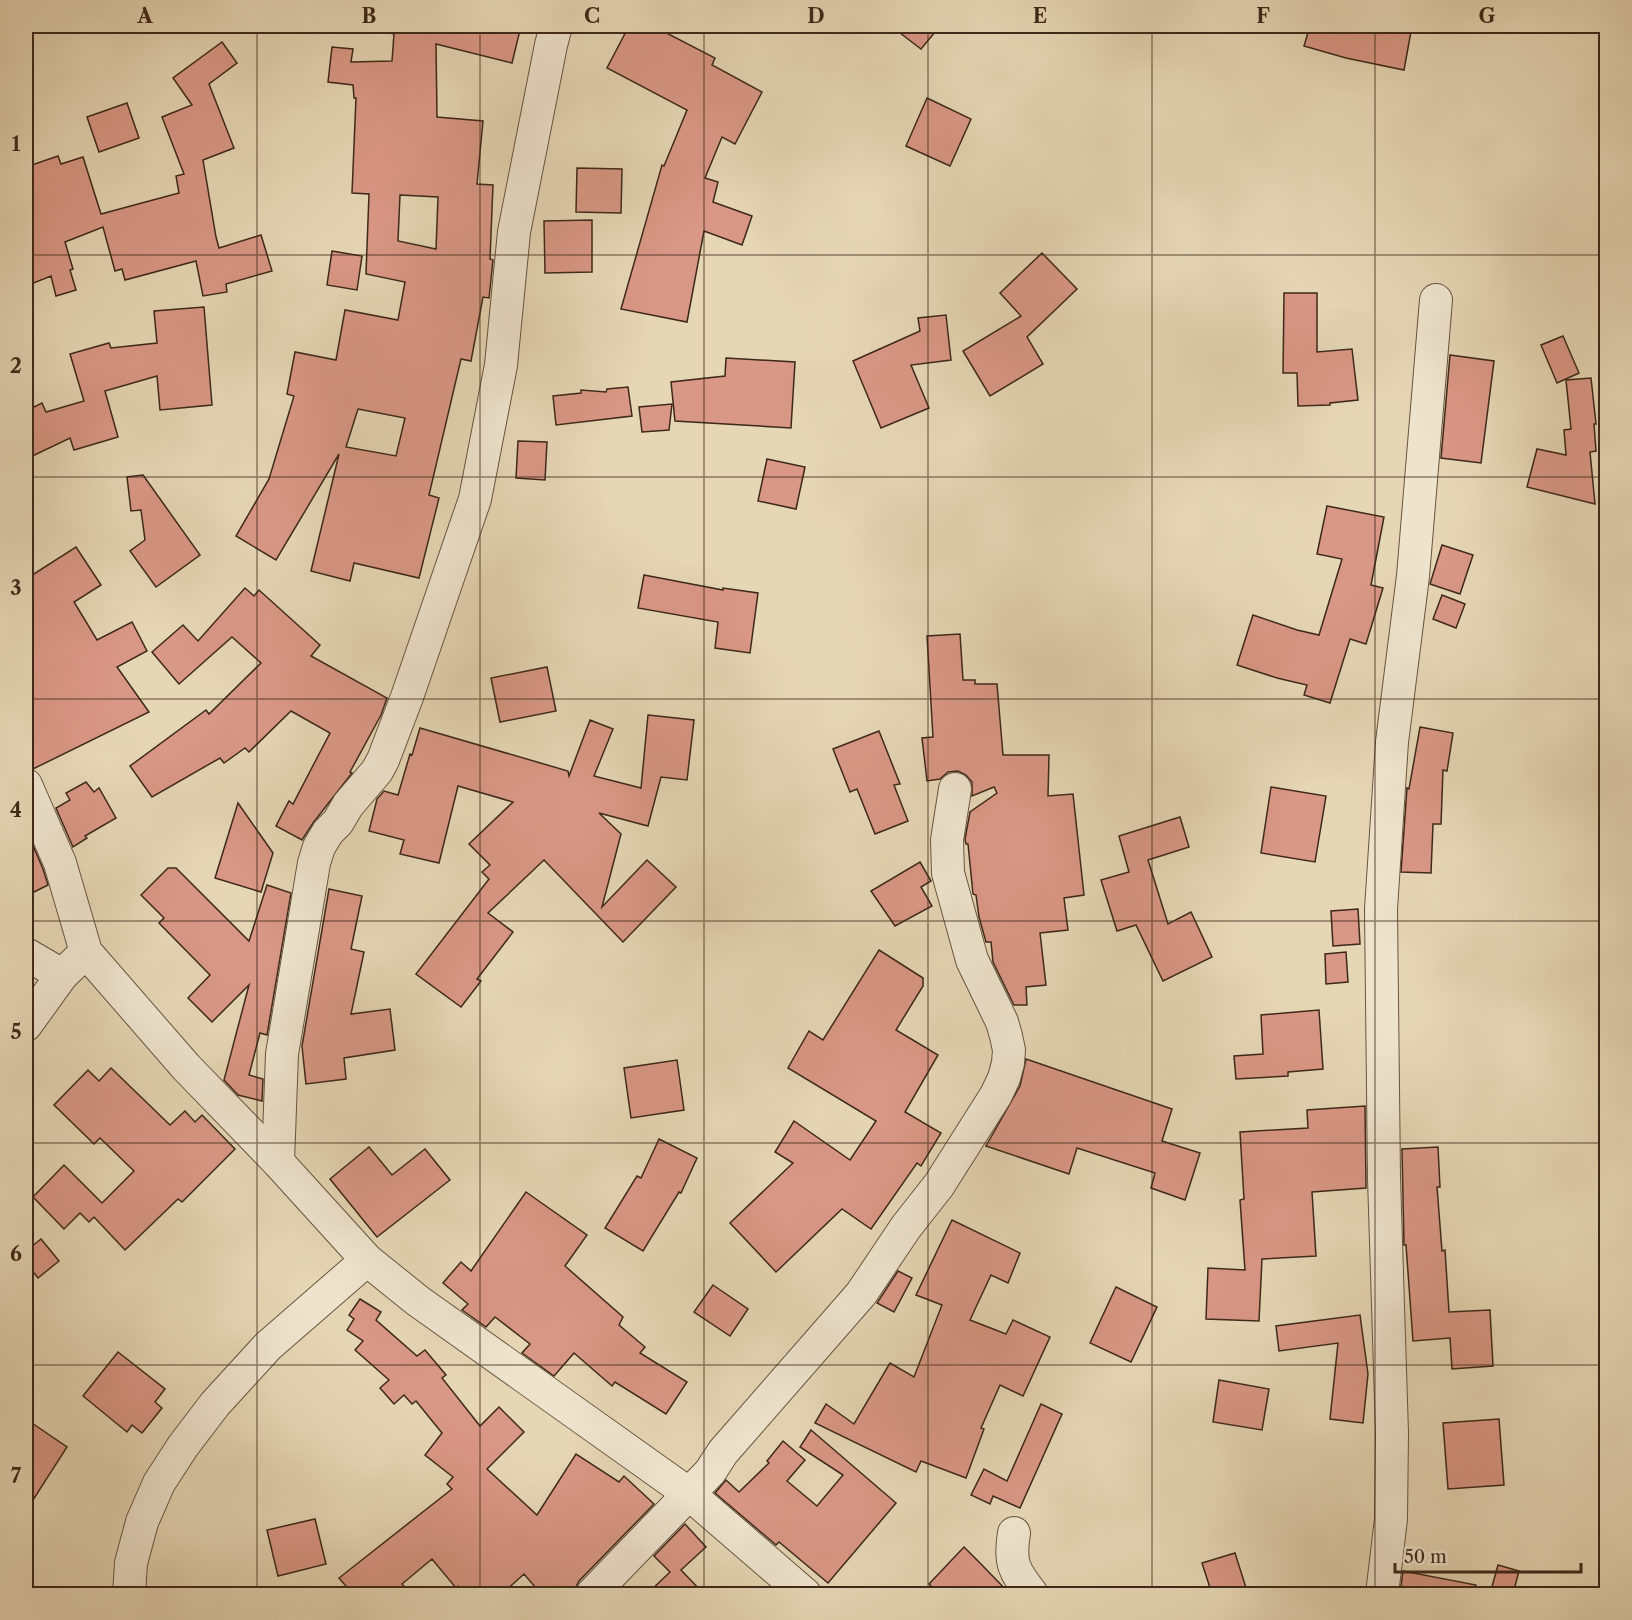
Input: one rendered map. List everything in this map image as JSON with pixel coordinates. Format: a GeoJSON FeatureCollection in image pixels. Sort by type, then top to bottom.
{"type":"FeatureCollection","features":[{"type":"Feature","properties":{"kind":"street"},"geometry":{"type":"LineString","coordinates":[[278,1162],[282,1054],[314,863],[319,847],[328,832],[338,822],[348,805],[383,760],[475,499],[501,366],[514,232],[550,45],[556,26]]}},
{"type":"Feature","properties":{"kind":"street"},"geometry":{"type":"LineString","coordinates":[[1382,1594],[1391,1520],[1392,1434],[1384,1178],[1381,909],[1392,742],[1413,576],[1436,300]]}},
{"type":"Feature","properties":{"kind":"street"},"geometry":{"type":"LineString","coordinates":[[26,785],[60,863],[86,952],[186,1067],[278,1162],[367,1260],[418,1301],[687,1493],[805,1594]]}},
{"type":"Feature","properties":{"kind":"street"},"geometry":{"type":"LineString","coordinates":[[592,1594],[687,1493],[710,1472],[723,1452],[861,1294],[906,1227],[939,1185],[996,1095],[1004,1078],[1009,1050],[1006,1036],[1002,1022],[972,960],[948,873],[947,840],[955,789]]}},
{"type":"Feature","properties":{"kind":"street"},"geometry":{"type":"LineString","coordinates":[[26,1025],[62,975],[86,952]]}},
{"type":"Feature","properties":{"kind":"street"},"geometry":{"type":"LineString","coordinates":[[26,954],[62,975]]}},
{"type":"Feature","properties":{"kind":"street"},"geometry":{"type":"LineString","coordinates":[[129,1594],[131,1563],[142,1522],[159,1484],[183,1446],[215,1404],[268,1346],[367,1260]]}},
{"type":"Feature","properties":{"kind":"street"},"geometry":{"type":"LineString","coordinates":[[1014,1533],[1011,1553],[1017,1575],[1032,1594]]}},
{"type":"Feature","properties":{"kind":"building"},"geometry":{"type":"Polygon","coordinates":[[[390,26],[440,26],[467,29],[468,26],[521,26],[512,63],[436,44],[437,117],[483,121],[477,184],[493,185],[490,259],[493,260],[489,298],[483,297],[471,361],[461,359],[429,495],[439,498],[419,578],[354,563],[350,581],[311,571],[339,454],[276,560],[236,536],[269,479],[294,396],[287,394],[295,352],[336,360],[345,310],[398,320],[405,282],[366,274],[369,194],[352,193],[356,98],[354,98],[353,85],[328,82],[332,47],[353,49],[351,62],[392,61],[394,34],[389,33],[390,26]],[[400,195],[398,241],[436,249],[438,197],[400,195]],[[358,409],[346,447],[396,456],[405,418],[358,409]]]}},
{"type":"Feature","properties":{"kind":"building"},"geometry":{"type":"Polygon","coordinates":[[[629,26],[653,26],[715,58],[712,65],[762,92],[735,144],[722,137],[705,178],[718,182],[713,202],[752,216],[742,245],[704,231],[687,322],[621,309],[662,165],[664,166],[687,110],[607,68],[629,26]]]}},
{"type":"Feature","properties":{"kind":"building"},"geometry":{"type":"Polygon","coordinates":[[[891,26],[940,26],[921,49],[891,26]]]}},
{"type":"Feature","properties":{"kind":"building"},"geometry":{"type":"Polygon","coordinates":[[[1310,26],[1412,26],[1404,70],[1346,58],[1304,46],[1310,26]]]}},
{"type":"Feature","properties":{"kind":"building"},"geometry":{"type":"Polygon","coordinates":[[[222,42],[237,63],[209,84],[234,148],[203,160],[216,237],[219,248],[261,235],[272,271],[226,284],[227,292],[203,296],[196,261],[125,280],[122,269],[115,271],[103,227],[65,242],[76,290],[56,296],[51,276],[26,286],[26,167],[58,156],[61,164],[83,157],[101,214],[179,193],[176,176],[184,174],[162,117],[192,105],[173,78],[222,42]]]}},
{"type":"Feature","properties":{"kind":"building"},"geometry":{"type":"Polygon","coordinates":[[[927,98],[971,119],[950,166],[906,146],[927,98]]]}},
{"type":"Feature","properties":{"kind":"building"},"geometry":{"type":"Polygon","coordinates":[[[127,103],[139,138],[99,152],[87,117],[127,103]]]}},
{"type":"Feature","properties":{"kind":"building"},"geometry":{"type":"Polygon","coordinates":[[[577,168],[622,169],[621,213],[576,212],[577,168]]]}},
{"type":"Feature","properties":{"kind":"building"},"geometry":{"type":"Polygon","coordinates":[[[592,220],[592,272],[545,273],[544,221],[592,220]]]}},
{"type":"Feature","properties":{"kind":"building"},"geometry":{"type":"Polygon","coordinates":[[[332,251],[362,256],[357,290],[327,285],[332,251]]]}},
{"type":"Feature","properties":{"kind":"building"},"geometry":{"type":"Polygon","coordinates":[[[1042,253],[1077,289],[1027,337],[1043,364],[990,396],[963,351],[1021,316],[1000,293],[1042,253]]]}},
{"type":"Feature","properties":{"kind":"building"},"geometry":{"type":"Polygon","coordinates":[[[1284,293],[1317,293],[1317,352],[1352,349],[1358,400],[1330,403],[1330,405],[1298,406],[1297,373],[1283,373],[1284,293]]]}},
{"type":"Feature","properties":{"kind":"building"},"geometry":{"type":"Polygon","coordinates":[[[204,307],[212,405],[160,410],[157,376],[105,391],[118,437],[74,450],[70,438],[26,459],[26,411],[42,403],[46,412],[84,401],[70,354],[109,343],[111,348],[157,343],[154,311],[204,307]]]}},
{"type":"Feature","properties":{"kind":"building"},"geometry":{"type":"Polygon","coordinates":[[[946,315],[951,360],[911,365],[929,408],[881,428],[853,361],[920,331],[918,318],[946,315]]]}},
{"type":"Feature","properties":{"kind":"building"},"geometry":{"type":"Polygon","coordinates":[[[1563,336],[1579,373],[1557,383],[1541,345],[1563,336]]]}},
{"type":"Feature","properties":{"kind":"building"},"geometry":{"type":"Polygon","coordinates":[[[1450,355],[1494,361],[1481,463],[1441,458],[1450,355]]]}},
{"type":"Feature","properties":{"kind":"building"},"geometry":{"type":"Polygon","coordinates":[[[726,358],[795,362],[791,428],[675,421],[671,382],[725,376],[726,358]]]}},
{"type":"Feature","properties":{"kind":"building"},"geometry":{"type":"Polygon","coordinates":[[[1591,378],[1596,424],[1594,424],[1596,451],[1590,452],[1595,504],[1527,487],[1537,449],[1566,455],[1564,430],[1571,429],[1566,380],[1591,378]]]}},
{"type":"Feature","properties":{"kind":"building"},"geometry":{"type":"Polygon","coordinates":[[[628,387],[632,416],[556,425],[553,396],[581,393],[581,390],[606,392],[607,389],[628,387]]]}},
{"type":"Feature","properties":{"kind":"building"},"geometry":{"type":"Polygon","coordinates":[[[672,404],[669,430],[642,432],[639,407],[672,404]]]}},
{"type":"Feature","properties":{"kind":"building"},"geometry":{"type":"Polygon","coordinates":[[[518,441],[547,442],[545,480],[516,478],[518,441]]]}},
{"type":"Feature","properties":{"kind":"building"},"geometry":{"type":"Polygon","coordinates":[[[767,459],[805,467],[796,509],[758,501],[767,459]]]}},
{"type":"Feature","properties":{"kind":"building"},"geometry":{"type":"Polygon","coordinates":[[[143,475],[200,555],[156,587],[130,551],[145,540],[141,510],[131,511],[127,477],[143,475]]]}},
{"type":"Feature","properties":{"kind":"building"},"geometry":{"type":"Polygon","coordinates":[[[1327,506],[1384,517],[1371,585],[1383,588],[1366,644],[1350,639],[1330,703],[1304,695],[1307,685],[1237,665],[1253,615],[1319,635],[1342,559],[1317,554],[1327,506]]]}},
{"type":"Feature","properties":{"kind":"building"},"geometry":{"type":"Polygon","coordinates":[[[1442,545],[1473,555],[1460,594],[1430,584],[1442,545]]]}},
{"type":"Feature","properties":{"kind":"building"},"geometry":{"type":"Polygon","coordinates":[[[76,547],[101,585],[74,602],[97,640],[132,622],[147,651],[117,667],[149,712],[33,769],[26,767],[26,579],[76,547]]]}},
{"type":"Feature","properties":{"kind":"building"},"geometry":{"type":"Polygon","coordinates":[[[644,575],[723,590],[723,588],[758,593],[750,653],[715,648],[718,622],[638,608],[644,575]]]}},
{"type":"Feature","properties":{"kind":"building"},"geometry":{"type":"Polygon","coordinates":[[[245,588],[254,596],[259,590],[320,645],[311,656],[387,698],[381,715],[350,772],[352,773],[302,840],[276,826],[289,801],[293,804],[330,733],[291,711],[249,752],[245,748],[224,763],[220,758],[152,797],[130,766],[206,710],[209,714],[261,663],[232,637],[179,684],[152,652],[183,625],[198,641],[245,588]]]}},
{"type":"Feature","properties":{"kind":"building"},"geometry":{"type":"Polygon","coordinates":[[[1442,595],[1465,604],[1456,628],[1433,619],[1442,595]]]}},
{"type":"Feature","properties":{"kind":"building"},"geometry":{"type":"Polygon","coordinates":[[[960,634],[963,680],[975,680],[975,684],[997,684],[1003,755],[1049,755],[1048,796],[1073,794],[1084,895],[1064,898],[1068,930],[1040,933],[1046,985],[1026,987],[1027,1005],[1014,1005],[993,962],[991,942],[986,942],[976,895],[973,894],[968,844],[965,839],[970,812],[997,793],[994,787],[972,796],[972,782],[958,771],[948,772],[940,779],[927,781],[922,738],[933,737],[927,636],[960,634]]]}},
{"type":"Feature","properties":{"kind":"building"},"geometry":{"type":"Polygon","coordinates":[[[547,667],[556,711],[500,722],[491,678],[547,667]]]}},
{"type":"Feature","properties":{"kind":"building"},"geometry":{"type":"Polygon","coordinates":[[[648,715],[694,720],[687,780],[661,777],[648,826],[599,813],[621,834],[602,907],[647,860],[676,887],[623,942],[544,860],[488,913],[513,932],[477,979],[481,981],[461,1007],[416,974],[489,879],[482,872],[490,865],[469,844],[513,802],[458,786],[439,863],[400,854],[404,840],[369,831],[377,799],[384,791],[398,795],[420,728],[568,771],[569,776],[590,720],[613,729],[594,776],[641,788],[648,715]]]}},
{"type":"Feature","properties":{"kind":"building"},"geometry":{"type":"Polygon","coordinates":[[[1420,727],[1453,733],[1447,771],[1443,770],[1441,824],[1433,824],[1431,873],[1401,872],[1407,788],[1409,789],[1420,727]]]}},
{"type":"Feature","properties":{"kind":"building"},"geometry":{"type":"Polygon","coordinates":[[[879,731],[900,784],[894,785],[908,821],[875,834],[857,789],[850,792],[833,749],[879,731]]]}},
{"type":"Feature","properties":{"kind":"building"},"geometry":{"type":"Polygon","coordinates":[[[86,782],[94,792],[99,788],[116,818],[85,836],[87,838],[73,847],[56,808],[70,800],[66,793],[86,782]]]}},
{"type":"Feature","properties":{"kind":"building"},"geometry":{"type":"Polygon","coordinates":[[[1271,787],[1326,796],[1315,862],[1261,853],[1271,787]]]}},
{"type":"Feature","properties":{"kind":"building"},"geometry":{"type":"Polygon","coordinates":[[[238,803],[273,853],[261,892],[215,878],[238,803]]]}},
{"type":"Feature","properties":{"kind":"building"},"geometry":{"type":"Polygon","coordinates":[[[1180,817],[1189,847],[1148,860],[1168,924],[1191,912],[1212,957],[1163,981],[1136,925],[1117,931],[1101,880],[1129,872],[1119,836],[1180,817]]]}},
{"type":"Feature","properties":{"kind":"building"},"geometry":{"type":"Polygon","coordinates":[[[26,829],[48,885],[26,896],[26,829]]]}},
{"type":"Feature","properties":{"kind":"building"},"geometry":{"type":"Polygon","coordinates":[[[920,862],[931,881],[921,887],[932,906],[895,926],[871,891],[920,862]]]}},
{"type":"Feature","properties":{"kind":"building"},"geometry":{"type":"Polygon","coordinates":[[[168,868],[176,868],[249,941],[267,885],[291,893],[267,1035],[260,1033],[249,1075],[263,1079],[262,1101],[238,1095],[224,1080],[249,985],[212,1022],[188,998],[210,975],[159,923],[164,918],[141,895],[168,868]]]}},
{"type":"Feature","properties":{"kind":"building"},"geometry":{"type":"Polygon","coordinates":[[[329,889],[362,896],[351,949],[364,952],[351,1014],[390,1009],[395,1050],[344,1058],[346,1079],[306,1084],[302,1046],[329,889]]]}},
{"type":"Feature","properties":{"kind":"building"},"geometry":{"type":"Polygon","coordinates":[[[1358,909],[1360,944],[1333,946],[1331,911],[1358,909]]]}},
{"type":"Feature","properties":{"kind":"building"},"geometry":{"type":"Polygon","coordinates":[[[879,950],[923,978],[923,986],[896,1030],[938,1055],[905,1112],[941,1133],[921,1166],[917,1163],[871,1229],[842,1209],[776,1272],[730,1223],[793,1163],[775,1152],[794,1121],[850,1160],[876,1121],[788,1068],[809,1031],[823,1040],[879,950]]]}},
{"type":"Feature","properties":{"kind":"building"},"geometry":{"type":"Polygon","coordinates":[[[1346,952],[1348,982],[1326,984],[1325,954],[1346,952]]]}},
{"type":"Feature","properties":{"kind":"building"},"geometry":{"type":"Polygon","coordinates":[[[1319,1010],[1323,1069],[1288,1072],[1288,1076],[1236,1079],[1234,1056],[1263,1054],[1261,1015],[1319,1010]]]}},
{"type":"Feature","properties":{"kind":"building"},"geometry":{"type":"Polygon","coordinates":[[[1026,1059],[1172,1109],[1162,1141],[1200,1153],[1185,1200],[1151,1188],[1155,1173],[1077,1148],[1069,1174],[986,1146],[1020,1086],[1026,1059]]]}},
{"type":"Feature","properties":{"kind":"building"},"geometry":{"type":"Polygon","coordinates":[[[677,1060],[684,1110],[631,1118],[624,1068],[677,1060]]]}},
{"type":"Feature","properties":{"kind":"building"},"geometry":{"type":"Polygon","coordinates":[[[111,1068],[170,1125],[185,1111],[195,1122],[202,1115],[235,1149],[182,1202],[178,1199],[125,1250],[94,1217],[89,1222],[80,1213],[64,1229],[33,1197],[64,1165],[102,1203],[134,1171],[100,1138],[94,1144],[54,1105],[88,1070],[99,1081],[111,1068]]]}},
{"type":"Feature","properties":{"kind":"building"},"geometry":{"type":"Polygon","coordinates":[[[1365,1106],[1366,1188],[1312,1192],[1316,1256],[1262,1259],[1259,1321],[1206,1319],[1208,1268],[1245,1270],[1240,1200],[1244,1199],[1240,1132],[1308,1128],[1307,1110],[1365,1106]]]}},
{"type":"Feature","properties":{"kind":"building"},"geometry":{"type":"Polygon","coordinates":[[[659,1139],[697,1158],[681,1193],[679,1192],[643,1251],[605,1228],[637,1176],[641,1178],[659,1139]]]}},
{"type":"Feature","properties":{"kind":"building"},"geometry":{"type":"Polygon","coordinates":[[[369,1147],[392,1175],[425,1149],[450,1180],[377,1237],[330,1179],[369,1147]]]}},
{"type":"Feature","properties":{"kind":"building"},"geometry":{"type":"Polygon","coordinates":[[[1438,1147],[1440,1187],[1437,1187],[1442,1251],[1445,1250],[1449,1312],[1490,1310],[1493,1366],[1452,1369],[1450,1338],[1413,1341],[1406,1245],[1404,1245],[1402,1149],[1438,1147]]]}},
{"type":"Feature","properties":{"kind":"building"},"geometry":{"type":"Polygon","coordinates":[[[526,1192],[587,1235],[565,1266],[623,1317],[619,1325],[645,1347],[640,1353],[687,1382],[666,1414],[615,1382],[612,1386],[574,1353],[554,1376],[522,1353],[530,1344],[495,1317],[486,1327],[462,1310],[468,1304],[443,1283],[461,1262],[471,1271],[526,1192]]]}},
{"type":"Feature","properties":{"kind":"building"},"geometry":{"type":"Polygon","coordinates":[[[952,1220],[1020,1253],[1008,1283],[991,1275],[970,1320],[1006,1334],[1013,1320],[1050,1337],[1023,1396],[1000,1385],[981,1428],[984,1429],[966,1478],[921,1461],[916,1472],[815,1423],[826,1404],[854,1424],[890,1363],[914,1377],[942,1305],[916,1295],[952,1220]]]}},
{"type":"Feature","properties":{"kind":"building"},"geometry":{"type":"Polygon","coordinates":[[[41,1239],[59,1261],[38,1278],[26,1263],[26,1251],[41,1239]]]}},
{"type":"Feature","properties":{"kind":"building"},"geometry":{"type":"Polygon","coordinates":[[[898,1271],[912,1278],[894,1312],[877,1303],[898,1271]]]}},
{"type":"Feature","properties":{"kind":"building"},"geometry":{"type":"Polygon","coordinates":[[[713,1285],[748,1309],[730,1336],[694,1312],[713,1285]]]}},
{"type":"Feature","properties":{"kind":"building"},"geometry":{"type":"Polygon","coordinates":[[[1116,1287],[1157,1307],[1131,1362],[1090,1343],[1116,1287]]]}},
{"type":"Feature","properties":{"kind":"building"},"geometry":{"type":"Polygon","coordinates":[[[360,1299],[381,1312],[376,1320],[417,1356],[425,1350],[446,1375],[442,1378],[480,1426],[499,1407],[524,1432],[487,1469],[537,1515],[576,1454],[619,1482],[624,1476],[654,1504],[579,1581],[575,1594],[541,1594],[524,1574],[502,1594],[466,1594],[458,1586],[456,1588],[432,1559],[402,1584],[411,1594],[353,1594],[339,1578],[452,1489],[447,1484],[453,1477],[425,1455],[442,1433],[416,1401],[412,1404],[404,1395],[394,1404],[380,1388],[389,1380],[355,1350],[363,1341],[347,1330],[354,1319],[349,1315],[360,1299]]]}},
{"type":"Feature","properties":{"kind":"building"},"geometry":{"type":"Polygon","coordinates":[[[1360,1315],[1368,1374],[1363,1423],[1330,1419],[1338,1343],[1279,1351],[1276,1326],[1360,1315]]]}},
{"type":"Feature","properties":{"kind":"building"},"geometry":{"type":"Polygon","coordinates":[[[118,1352],[165,1389],[155,1402],[162,1408],[142,1433],[132,1425],[127,1432],[83,1396],[118,1352]]]}},
{"type":"Feature","properties":{"kind":"building"},"geometry":{"type":"Polygon","coordinates":[[[1219,1380],[1269,1389],[1262,1430],[1213,1422],[1219,1380]]]}},
{"type":"Feature","properties":{"kind":"building"},"geometry":{"type":"Polygon","coordinates":[[[1041,1404],[1062,1414],[1020,1508],[993,1496],[990,1504],[971,1495],[984,1469],[1007,1481],[1041,1404]]]}},
{"type":"Feature","properties":{"kind":"building"},"geometry":{"type":"Polygon","coordinates":[[[26,1419],[67,1447],[26,1511],[26,1419]]]}},
{"type":"Feature","properties":{"kind":"building"},"geometry":{"type":"Polygon","coordinates":[[[1499,1419],[1504,1485],[1448,1489],[1443,1423],[1499,1419]]]}},
{"type":"Feature","properties":{"kind":"building"},"geometry":{"type":"Polygon","coordinates":[[[811,1430],[896,1503],[828,1583],[779,1542],[776,1545],[715,1493],[726,1480],[739,1492],[769,1463],[767,1461],[783,1441],[805,1460],[787,1481],[817,1506],[843,1475],[800,1447],[811,1430]]]}},
{"type":"Feature","properties":{"kind":"building"},"geometry":{"type":"Polygon","coordinates":[[[315,1519],[326,1564],[278,1576],[267,1530],[315,1519]]]}},
{"type":"Feature","properties":{"kind":"building"},"geometry":{"type":"Polygon","coordinates":[[[685,1524],[706,1547],[681,1570],[704,1594],[647,1594],[670,1572],[654,1556],[685,1524]]]}},
{"type":"Feature","properties":{"kind":"building"},"geometry":{"type":"Polygon","coordinates":[[[964,1547],[1010,1594],[939,1594],[929,1584],[964,1547]]]}},
{"type":"Feature","properties":{"kind":"building"},"geometry":{"type":"Polygon","coordinates":[[[1235,1553],[1248,1594],[1212,1594],[1202,1563],[1235,1553]]]}},
{"type":"Feature","properties":{"kind":"building"},"geometry":{"type":"Polygon","coordinates":[[[1498,1565],[1519,1571],[1513,1594],[1490,1594],[1498,1565]]]}},
{"type":"Feature","properties":{"kind":"building"},"geometry":{"type":"Polygon","coordinates":[[[1403,1571],[1476,1585],[1475,1594],[1400,1594],[1403,1571]]]}}]}
